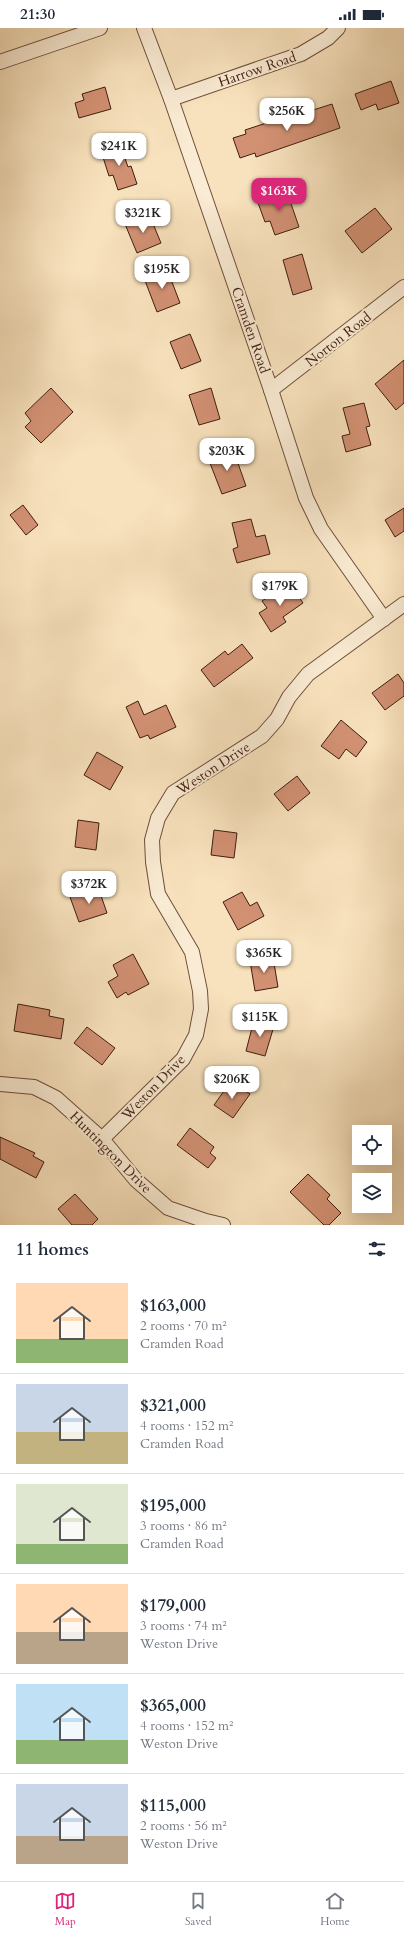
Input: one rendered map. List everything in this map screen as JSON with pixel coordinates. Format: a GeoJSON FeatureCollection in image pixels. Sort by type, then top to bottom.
{"type":"FeatureCollection","features":[{"type":"Feature","properties":{"kind":"street"},"geometry":{"type":"LineString","coordinates":[[0,62],[100,28]]}},
{"type":"Feature","properties":{"kind":"street","name":"Cramden Road"},"geometry":{"type":"LineString","coordinates":[[144,28],[171,99],[271,390],[306,498],[322,528],[384,620]]}},
{"type":"Feature","properties":{"kind":"street","name":"Harrow Road"},"geometry":{"type":"LineString","coordinates":[[171,99],[301,54],[328,38],[338,28]]}},
{"type":"Feature","properties":{"kind":"street","name":"Norton Road"},"geometry":{"type":"LineString","coordinates":[[271,390],[404,288]]}},
{"type":"Feature","properties":{"kind":"street"},"geometry":{"type":"LineString","coordinates":[[384,620],[404,604]]}},
{"type":"Feature","properties":{"kind":"street","name":"Weston Drive"},"geometry":{"type":"LineString","coordinates":[[102,1139],[182,1059],[196,1035],[201,1009],[200,991],[192,952],[158,894],[153,862],[152,840],[158,818],[173,793],[262,736],[277,718],[289,697],[308,674],[384,620]]}},
{"type":"Feature","properties":{"kind":"street","name":"Huntington Drive"},"geometry":{"type":"LineString","coordinates":[[0,1084],[34,1087],[56,1098],[102,1139],[136,1180],[168,1208],[223,1225]]}},
{"type":"Feature","properties":{"kind":"building"},"geometry":{"type":"Polygon","coordinates":[[[391,81],[399,103],[378,110],[376,104],[361,110],[355,94],[391,81]]]}},
{"type":"Feature","properties":{"kind":"building"},"geometry":{"type":"Polygon","coordinates":[[[105,87],[111,109],[79,118],[75,103],[84,100],[82,94],[105,87]]]}},
{"type":"Feature","properties":{"kind":"building"},"geometry":{"type":"Polygon","coordinates":[[[332,104],[340,128],[256,157],[255,153],[240,158],[233,138],[246,134],[245,130],[306,110],[307,112],[332,104]]]}},
{"type":"Feature","properties":{"kind":"building"},"geometry":{"type":"Polygon","coordinates":[[[120,144],[128,167],[131,166],[137,184],[118,190],[113,175],[109,176],[101,151],[120,144]]]}},
{"type":"Feature","properties":{"kind":"building"},"geometry":{"type":"Polygon","coordinates":[[[286,189],[299,227],[275,235],[270,221],[265,222],[257,200],[286,189]]]}},
{"type":"Feature","properties":{"kind":"building"},"geometry":{"type":"Polygon","coordinates":[[[375,208],[392,229],[362,253],[345,231],[375,208]]]}},
{"type":"Feature","properties":{"kind":"building"},"geometry":{"type":"Polygon","coordinates":[[[149,214],[161,243],[137,253],[125,224],[149,214]]]}},
{"type":"Feature","properties":{"kind":"building"},"geometry":{"type":"Polygon","coordinates":[[[302,254],[312,289],[293,295],[283,260],[302,254]]]}},
{"type":"Feature","properties":{"kind":"building"},"geometry":{"type":"Polygon","coordinates":[[[167,269],[180,303],[157,312],[144,278],[167,269]]]}},
{"type":"Feature","properties":{"kind":"building"},"geometry":{"type":"Polygon","coordinates":[[[190,334],[201,361],[181,369],[170,342],[190,334]]]}},
{"type":"Feature","properties":{"kind":"building"},"geometry":{"type":"Polygon","coordinates":[[[404,360],[404,403],[396,410],[375,384],[404,360]]]}},
{"type":"Feature","properties":{"kind":"building"},"geometry":{"type":"Polygon","coordinates":[[[51,388],[73,412],[41,443],[25,427],[31,421],[25,413],[51,388]]]}},
{"type":"Feature","properties":{"kind":"building"},"geometry":{"type":"Polygon","coordinates":[[[211,388],[220,419],[199,425],[189,395],[211,388]]]}},
{"type":"Feature","properties":{"kind":"building"},"geometry":{"type":"Polygon","coordinates":[[[364,403],[370,426],[366,427],[371,445],[346,452],[342,436],[350,434],[343,408],[364,403]]]}},
{"type":"Feature","properties":{"kind":"building"},"geometry":{"type":"Polygon","coordinates":[[[233,449],[246,486],[222,494],[208,458],[233,449]]]}},
{"type":"Feature","properties":{"kind":"building"},"geometry":{"type":"Polygon","coordinates":[[[23,505],[38,525],[26,535],[10,515],[23,505]]]}},
{"type":"Feature","properties":{"kind":"building"},"geometry":{"type":"Polygon","coordinates":[[[404,508],[404,531],[395,537],[385,520],[404,508]]]}},
{"type":"Feature","properties":{"kind":"building"},"geometry":{"type":"Polygon","coordinates":[[[251,519],[256,537],[265,535],[270,554],[237,563],[233,549],[238,547],[232,523],[251,519]]]}},
{"type":"Feature","properties":{"kind":"building"},"geometry":{"type":"Polygon","coordinates":[[[289,583],[303,603],[283,617],[286,622],[271,632],[259,613],[267,608],[262,601],[289,583]]]}},
{"type":"Feature","properties":{"kind":"building"},"geometry":{"type":"Polygon","coordinates":[[[242,644],[253,658],[214,687],[201,670],[225,651],[228,655],[242,644]]]}},
{"type":"Feature","properties":{"kind":"building"},"geometry":{"type":"Polygon","coordinates":[[[398,674],[404,683],[404,696],[385,710],[372,693],[398,674]]]}},
{"type":"Feature","properties":{"kind":"building"},"geometry":{"type":"Polygon","coordinates":[[[138,701],[144,715],[166,705],[176,727],[150,739],[148,735],[140,738],[126,707],[138,701]]]}},
{"type":"Feature","properties":{"kind":"building"},"geometry":{"type":"Polygon","coordinates":[[[341,720],[367,742],[356,757],[346,749],[339,759],[321,746],[341,720]]]}},
{"type":"Feature","properties":{"kind":"building"},"geometry":{"type":"Polygon","coordinates":[[[97,752],[123,767],[110,790],[84,775],[97,752]]]}},
{"type":"Feature","properties":{"kind":"building"},"geometry":{"type":"Polygon","coordinates":[[[297,776],[310,793],[288,811],[274,794],[297,776]]]}},
{"type":"Feature","properties":{"kind":"building"},"geometry":{"type":"Polygon","coordinates":[[[78,820],[99,823],[96,850],[75,847],[78,820]]]}},
{"type":"Feature","properties":{"kind":"building"},"geometry":{"type":"Polygon","coordinates":[[[214,830],[237,833],[234,858],[211,855],[214,830]]]}},
{"type":"Feature","properties":{"kind":"building"},"geometry":{"type":"Polygon","coordinates":[[[98,887],[107,913],[79,922],[70,897],[98,887]]]}},
{"type":"Feature","properties":{"kind":"building"},"geometry":{"type":"Polygon","coordinates":[[[242,892],[250,906],[257,902],[264,916],[238,930],[223,902],[242,892]]]}},
{"type":"Feature","properties":{"kind":"building"},"geometry":{"type":"Polygon","coordinates":[[[133,954],[149,984],[128,995],[126,992],[117,998],[108,982],[118,976],[113,965],[133,954]]]}},
{"type":"Feature","properties":{"kind":"building"},"geometry":{"type":"Polygon","coordinates":[[[273,957],[278,987],[255,991],[250,961],[273,957]]]}},
{"type":"Feature","properties":{"kind":"building"},"geometry":{"type":"Polygon","coordinates":[[[18,1004],[50,1010],[49,1016],[64,1019],[61,1039],[14,1031],[18,1004]]]}},
{"type":"Feature","properties":{"kind":"building"},"geometry":{"type":"Polygon","coordinates":[[[254,1020],[274,1026],[265,1056],[246,1051],[254,1020]]]}},
{"type":"Feature","properties":{"kind":"building"},"geometry":{"type":"Polygon","coordinates":[[[87,1027],[115,1048],[102,1065],[74,1043],[87,1027]]]}},
{"type":"Feature","properties":{"kind":"building"},"geometry":{"type":"Polygon","coordinates":[[[231,1081],[250,1094],[233,1118],[214,1105],[231,1081]]]}},
{"type":"Feature","properties":{"kind":"building"},"geometry":{"type":"Polygon","coordinates":[[[190,1128],[214,1147],[210,1153],[216,1158],[208,1168],[177,1145],[190,1128]]]}},
{"type":"Feature","properties":{"kind":"building"},"geometry":{"type":"Polygon","coordinates":[[[0,1137],[35,1153],[33,1156],[44,1162],[36,1178],[0,1159],[0,1137]]]}},
{"type":"Feature","properties":{"kind":"building"},"geometry":{"type":"Polygon","coordinates":[[[308,1174],[330,1195],[327,1199],[341,1213],[329,1225],[324,1225],[290,1192],[308,1174]]]}},
{"type":"Feature","properties":{"kind":"building"},"geometry":{"type":"Polygon","coordinates":[[[75,1194],[98,1219],[92,1225],[72,1225],[58,1209],[75,1194]]]}}]}
